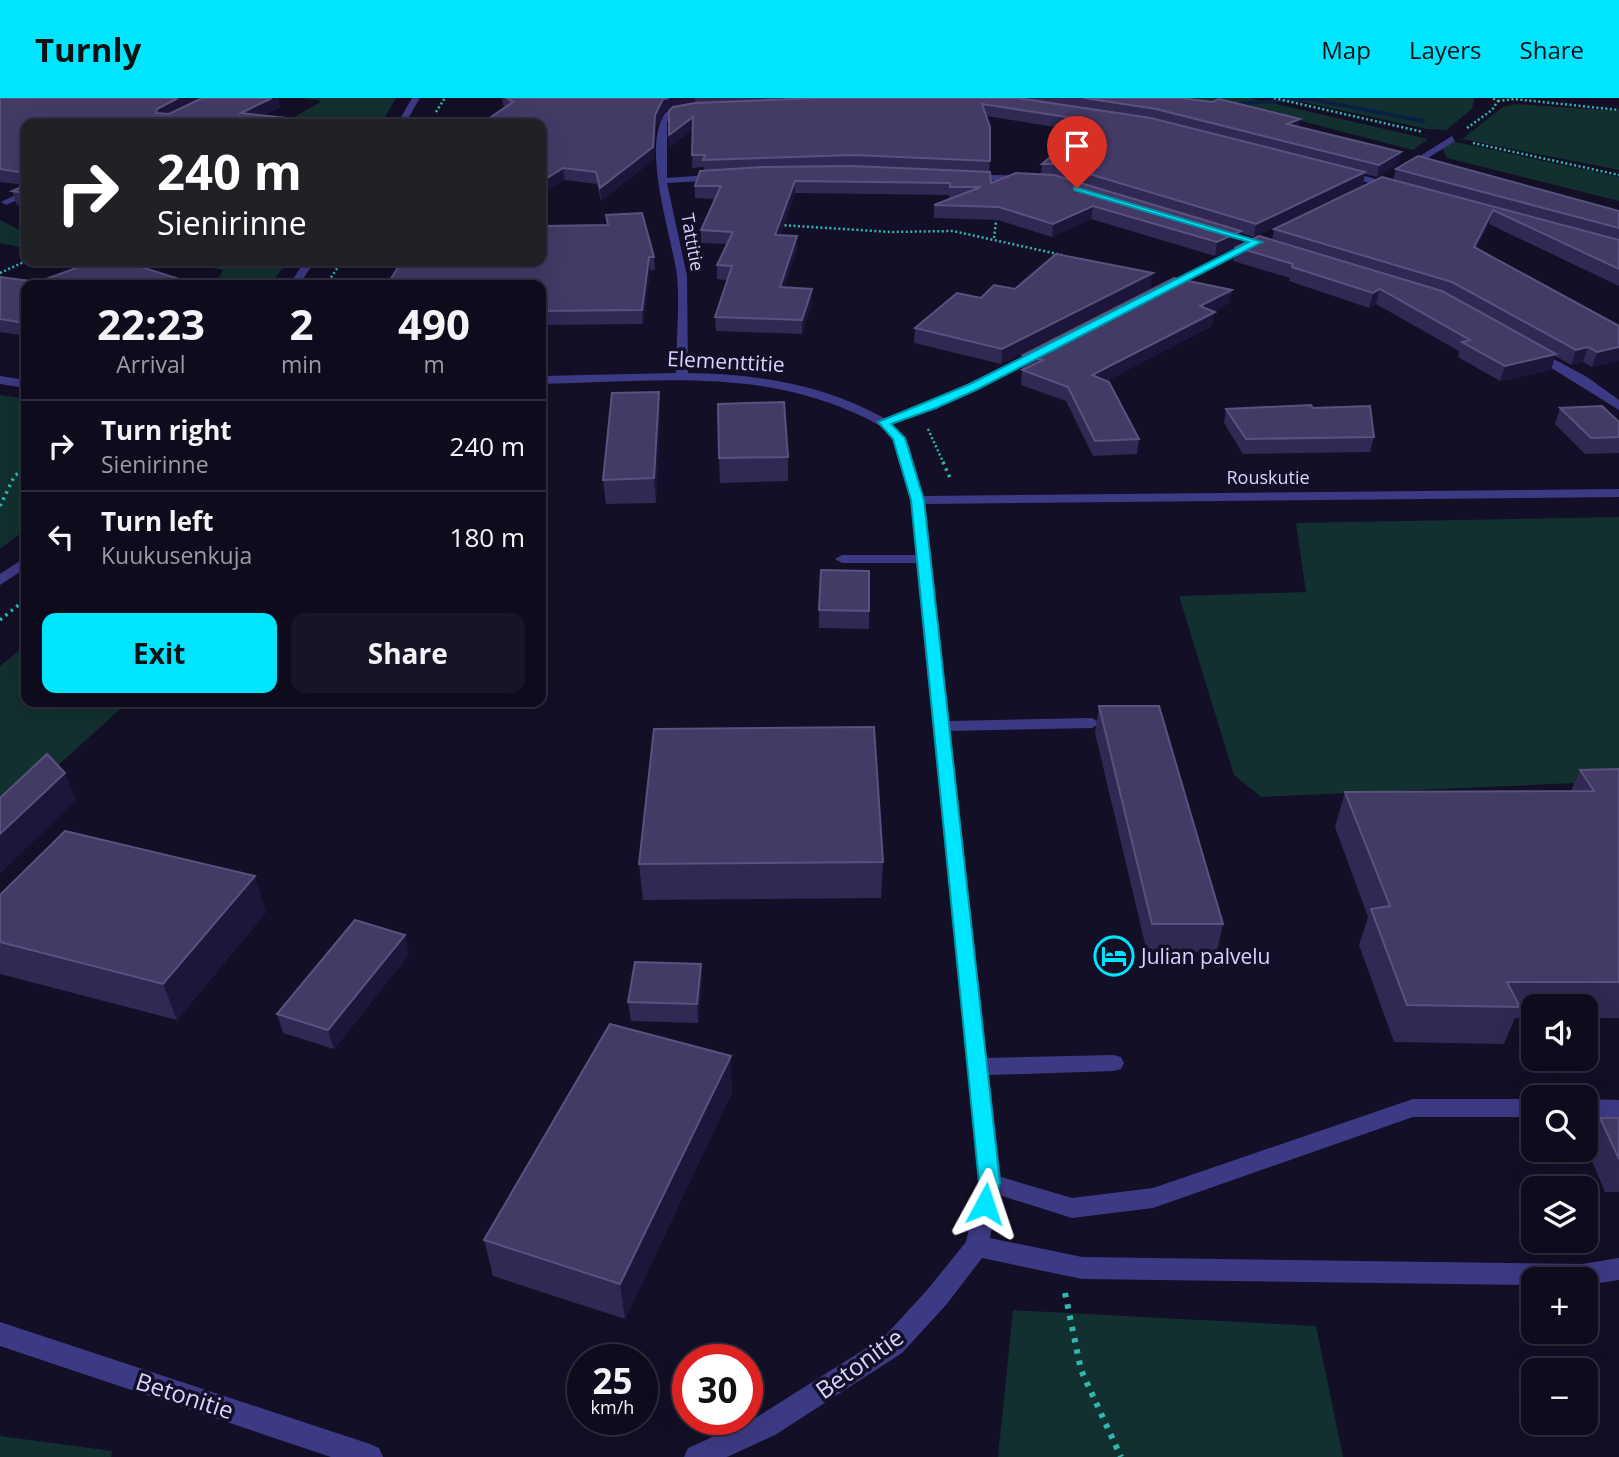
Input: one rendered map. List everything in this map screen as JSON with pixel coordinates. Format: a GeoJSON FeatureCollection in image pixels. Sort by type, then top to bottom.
{"type":"FeatureCollection","features":[{"type":"Feature","properties":{"kind":"street"},"geometry":{"type":"LineString","coordinates":[[404,119],[416,98]]}},
{"type":"Feature","properties":{"kind":"street","name":"Tattitie"},"geometry":{"type":"LineString","coordinates":[[682,378],[682,276],[662,181],[663,122],[668,114],[709,108]]}},
{"type":"Feature","properties":{"kind":"street"},"geometry":{"type":"LineString","coordinates":[[1366,188],[1379,183],[1451,139]]}},
{"type":"Feature","properties":{"kind":"street"},"geometry":{"type":"LineString","coordinates":[[1325,168],[1405,190]]}},
{"type":"Feature","properties":{"kind":"street"},"geometry":{"type":"LineString","coordinates":[[662,181],[737,176]]}},
{"type":"Feature","properties":{"kind":"street"},"geometry":{"type":"LineString","coordinates":[[957,177],[1041,180]]}},
{"type":"Feature","properties":{"kind":"street"},"geometry":{"type":"LineString","coordinates":[[5,202],[21,195]]}},
{"type":"Feature","properties":{"kind":"street"},"geometry":{"type":"LineString","coordinates":[[1207,227],[1284,250]]}},
{"type":"Feature","properties":{"kind":"street"},"geometry":{"type":"LineString","coordinates":[[1148,296],[1269,236]]}},
{"type":"Feature","properties":{"kind":"street"},"geometry":{"type":"LineString","coordinates":[[1525,347],[1583,380],[1619,406]]}},
{"type":"Feature","properties":{"kind":"street"},"geometry":{"type":"LineString","coordinates":[[1049,348],[932,406],[884,422],[899,438],[918,500],[990,1183],[1072,1208],[1153,1198],[1413,1108],[1521,1108]]}},
{"type":"Feature","properties":{"kind":"street"},"geometry":{"type":"LineString","coordinates":[[0,380],[21,383]]}},
{"type":"Feature","properties":{"kind":"street","name":"Elementtitie"},"geometry":{"type":"LineString","coordinates":[[546,380],[751,380],[796,386],[830,396],[884,422]]}},
{"type":"Feature","properties":{"kind":"street","name":"Rouskutie"},"geometry":{"type":"LineString","coordinates":[[918,500],[1619,494]]}},
{"type":"Feature","properties":{"kind":"street"},"geometry":{"type":"LineString","coordinates":[[842,559],[924,559]]}},
{"type":"Feature","properties":{"kind":"street"},"geometry":{"type":"LineString","coordinates":[[0,581],[21,565]]}},
{"type":"Feature","properties":{"kind":"street"},"geometry":{"type":"LineString","coordinates":[[941,726],[1092,723]]}},
{"type":"Feature","properties":{"kind":"street"},"geometry":{"type":"LineString","coordinates":[[978,1067],[1112,1063]]}},
{"type":"Feature","properties":{"kind":"street"},"geometry":{"type":"LineString","coordinates":[[1598,1108],[1619,1108]]}},
{"type":"Feature","properties":{"kind":"street","name":"Betonitie"},"geometry":{"type":"LineString","coordinates":[[696,1457],[766,1426],[893,1345],[937,1297],[976,1246],[990,1183]]}},
{"type":"Feature","properties":{"kind":"street"},"geometry":{"type":"LineString","coordinates":[[976,1246],[1095,1269],[1581,1275],[1619,1269]]}},
{"type":"Feature","properties":{"kind":"street","name":"Betonitie"},"geometry":{"type":"LineString","coordinates":[[0,1334],[370,1457]]}},
{"type":"Feature","properties":{"kind":"path"},"geometry":{"type":"LineString","coordinates":[[1493,98],[1498,102]]}},
{"type":"Feature","properties":{"kind":"path"},"geometry":{"type":"LineString","coordinates":[[1451,139],[1492,110],[1498,102],[1514,99],[1619,110]]}},
{"type":"Feature","properties":{"kind":"path"},"geometry":{"type":"LineString","coordinates":[[995,238],[996,178]]}},
{"type":"Feature","properties":{"kind":"path"},"geometry":{"type":"LineString","coordinates":[[781,225],[891,232],[953,231],[995,238],[1071,258]]}},
{"type":"Feature","properties":{"kind":"path"},"geometry":{"type":"LineString","coordinates":[[0,273],[21,263]]}},
{"type":"Feature","properties":{"kind":"path"},"geometry":{"type":"LineString","coordinates":[[1,503],[15,475],[21,472]]}},
{"type":"Feature","properties":{"kind":"path"},"geometry":{"type":"LineString","coordinates":[[0,620],[21,603]]}},
{"type":"Feature","properties":{"kind":"path"},"geometry":{"type":"LineString","coordinates":[[1058,1262],[1081,1370],[1121,1457]]}},
{"type":"Feature","properties":{"kind":"green space"},"geometry":{"type":"Polygon","coordinates":[[[300,98],[396,98],[384,119],[291,119],[322,101],[300,98]]]}},
{"type":"Feature","properties":{"kind":"green space"},"geometry":{"type":"Polygon","coordinates":[[[1184,98],[1250,98],[1428,139],[1413,150],[1278,115],[1184,98]]]}},
{"type":"Feature","properties":{"kind":"green space"},"geometry":{"type":"Polygon","coordinates":[[[1284,98],[1474,98],[1472,109],[1446,130],[1427,129],[1284,98]]]}},
{"type":"Feature","properties":{"kind":"green space"},"geometry":{"type":"Polygon","coordinates":[[[1515,104],[1619,111],[1619,170],[1462,139],[1503,107],[1515,104]]]}},
{"type":"Feature","properties":{"kind":"green space"},"geometry":{"type":"Polygon","coordinates":[[[1451,141],[1619,177],[1619,201],[1447,158],[1443,149],[1451,141]]]}},
{"type":"Feature","properties":{"kind":"green space"},"geometry":{"type":"Polygon","coordinates":[[[0,220],[21,230],[21,247],[0,243],[0,220]]]}},
{"type":"Feature","properties":{"kind":"green space"},"geometry":{"type":"Polygon","coordinates":[[[202,266],[284,266],[274,280],[218,280],[223,270],[202,266]]]}},
{"type":"Feature","properties":{"kind":"green space"},"geometry":{"type":"Polygon","coordinates":[[[0,395],[21,398],[21,533],[0,549],[0,395]]]}},
{"type":"Feature","properties":{"kind":"green space"},"geometry":{"type":"Polygon","coordinates":[[[1619,517],[1619,781],[1261,797],[1234,775],[1179,596],[1306,592],[1296,523],[1619,517]]]}},
{"type":"Feature","properties":{"kind":"green space"},"geometry":{"type":"Polygon","coordinates":[[[21,649],[21,707],[122,707],[0,818],[0,666],[21,649]]]}},
{"type":"Feature","properties":{"kind":"green space"},"geometry":{"type":"Polygon","coordinates":[[[1013,1310],[1316,1326],[1343,1457],[998,1457],[1013,1310]]]}},
{"type":"Feature","properties":{"kind":"green space"},"geometry":{"type":"Polygon","coordinates":[[[0,1436],[112,1451],[111,1457],[0,1457],[0,1436]]]}},
{"type":"Feature","properties":{"kind":"building"},"geometry":{"type":"Polygon","coordinates":[[[0,98],[178,98],[157,109],[156,113],[169,114],[202,98],[272,98],[241,113],[296,119],[21,119],[21,172],[0,169],[0,98]]]}},
{"type":"Feature","properties":{"kind":"building"},"geometry":{"type":"Polygon","coordinates":[[[507,98],[669,98],[663,99],[655,115],[653,147],[600,188],[596,172],[563,168],[546,179],[546,119],[488,119],[513,102],[507,98]]]}},
{"type":"Feature","properties":{"kind":"building"},"geometry":{"type":"Polygon","coordinates":[[[818,98],[1017,98],[1151,118],[1365,172],[1256,224],[1056,164],[1042,164],[1092,121],[982,104],[990,127],[990,161],[853,155],[703,160],[705,155],[692,155],[693,117],[669,135],[669,111],[673,107],[695,103],[818,98]]]}},
{"type":"Feature","properties":{"kind":"building"},"geometry":{"type":"Polygon","coordinates":[[[1084,98],[1181,98],[1212,102],[1219,99],[1300,119],[1287,124],[1401,152],[1379,165],[1156,109],[1084,98]]]}},
{"type":"Feature","properties":{"kind":"building"},"geometry":{"type":"Polygon","coordinates":[[[1418,156],[1619,211],[1619,228],[1396,169],[1418,156]]]}},
{"type":"Feature","properties":{"kind":"building"},"geometry":{"type":"Polygon","coordinates":[[[853,166],[990,172],[991,183],[1016,173],[1054,175],[1241,231],[1217,242],[1093,206],[1053,224],[999,207],[934,205],[981,187],[950,187],[950,183],[795,181],[775,235],[797,236],[780,287],[812,289],[802,320],[715,317],[732,266],[717,265],[733,232],[701,230],[721,186],[695,186],[700,171],[853,166]]]}},
{"type":"Feature","properties":{"kind":"building"},"geometry":{"type":"Polygon","coordinates":[[[1382,177],[1619,240],[1619,269],[1493,210],[1474,247],[1619,326],[1619,347],[1597,352],[1588,347],[1576,350],[1452,282],[1274,229],[1382,177]]]}},
{"type":"Feature","properties":{"kind":"building"},"geometry":{"type":"Polygon","coordinates":[[[642,213],[654,257],[649,257],[642,310],[546,311],[546,280],[390,280],[399,266],[546,266],[546,226],[608,225],[606,215],[642,213]]]}},
{"type":"Feature","properties":{"kind":"building"},"geometry":{"type":"Polygon","coordinates":[[[1259,236],[1442,291],[1556,354],[1505,366],[1462,342],[1470,340],[1380,289],[1373,293],[1236,247],[1259,236]]]}},
{"type":"Feature","properties":{"kind":"building"},"geometry":{"type":"Polygon","coordinates":[[[1056,254],[1153,273],[1002,349],[915,328],[957,293],[981,298],[994,285],[1015,289],[1056,254]]]}},
{"type":"Feature","properties":{"kind":"building"},"geometry":{"type":"Polygon","coordinates":[[[81,266],[139,266],[176,278],[171,280],[43,280],[81,266]]]}},
{"type":"Feature","properties":{"kind":"building"},"geometry":{"type":"Polygon","coordinates":[[[0,277],[23,280],[21,322],[0,319],[0,277]]]}},
{"type":"Feature","properties":{"kind":"building"},"geometry":{"type":"Polygon","coordinates":[[[1174,278],[1232,290],[1200,306],[1215,312],[1092,375],[1109,382],[1139,439],[1095,441],[1068,387],[1022,370],[1043,360],[1023,355],[1174,278]]]}},
{"type":"Feature","properties":{"kind":"building"},"geometry":{"type":"Polygon","coordinates":[[[659,392],[654,478],[603,480],[612,393],[659,392]]]}},
{"type":"Feature","properties":{"kind":"building"},"geometry":{"type":"Polygon","coordinates":[[[784,402],[788,457],[719,458],[718,404],[784,402]]]}},
{"type":"Feature","properties":{"kind":"building"},"geometry":{"type":"Polygon","coordinates":[[[1311,405],[1313,408],[1370,406],[1374,437],[1246,439],[1226,409],[1311,405]]]}},
{"type":"Feature","properties":{"kind":"building"},"geometry":{"type":"Polygon","coordinates":[[[1602,406],[1619,422],[1619,437],[1591,438],[1560,408],[1602,406]]]}},
{"type":"Feature","properties":{"kind":"building"},"geometry":{"type":"Polygon","coordinates":[[[821,570],[869,571],[869,611],[819,610],[821,570]]]}},
{"type":"Feature","properties":{"kind":"building"},"geometry":{"type":"Polygon","coordinates":[[[1099,706],[1159,706],[1223,924],[1152,924],[1099,706]]]}},
{"type":"Feature","properties":{"kind":"building"},"geometry":{"type":"Polygon","coordinates":[[[874,727],[883,862],[639,864],[654,729],[874,727]]]}},
{"type":"Feature","properties":{"kind":"building"},"geometry":{"type":"Polygon","coordinates":[[[47,754],[65,773],[0,834],[0,798],[47,754]]]}},
{"type":"Feature","properties":{"kind":"building"},"geometry":{"type":"Polygon","coordinates":[[[1619,769],[1619,982],[1507,982],[1520,1007],[1407,1005],[1371,909],[1390,906],[1345,792],[1594,791],[1580,770],[1619,769]]]}},
{"type":"Feature","properties":{"kind":"building"},"geometry":{"type":"Polygon","coordinates":[[[65,831],[255,876],[163,984],[0,942],[0,895],[65,831]]]}},
{"type":"Feature","properties":{"kind":"building"},"geometry":{"type":"Polygon","coordinates":[[[355,920],[405,935],[328,1030],[277,1014],[355,920]]]}},
{"type":"Feature","properties":{"kind":"building"},"geometry":{"type":"Polygon","coordinates":[[[635,962],[701,964],[697,1004],[628,1002],[635,962]]]}},
{"type":"Feature","properties":{"kind":"building"},"geometry":{"type":"Polygon","coordinates":[[[610,1024],[731,1056],[620,1284],[484,1240],[610,1024]]]}},
{"type":"Feature","properties":{"kind":"building"},"geometry":{"type":"Polygon","coordinates":[[[1600,1118],[1619,1118],[1619,1159],[1600,1118]]]}},
{"type":"Feature","properties":{"kind":"waterway"},"geometry":{"type":"LineString","coordinates":[[1306,98],[1311,99]]}},
{"type":"Feature","properties":{"kind":"waterway"},"geometry":{"type":"LineString","coordinates":[[1241,103],[1311,99]]}},
{"type":"Feature","properties":{"kind":"waterway"},"geometry":{"type":"LineString","coordinates":[[1311,99],[1423,121]]}},
{"type":"Feature","properties":{"kind":"place","name":"Julian palvelu"},"geometry":{"type":"Point","coordinates":[1114,956]}},
{"type":"Feature","properties":{"kind":"route"},"geometry":{"type":"LineString","coordinates":[[985,1204],[990,1183],[918,500],[899,438],[884,422],[932,406],[974,386],[1257,242],[1077,188]]}}]}
